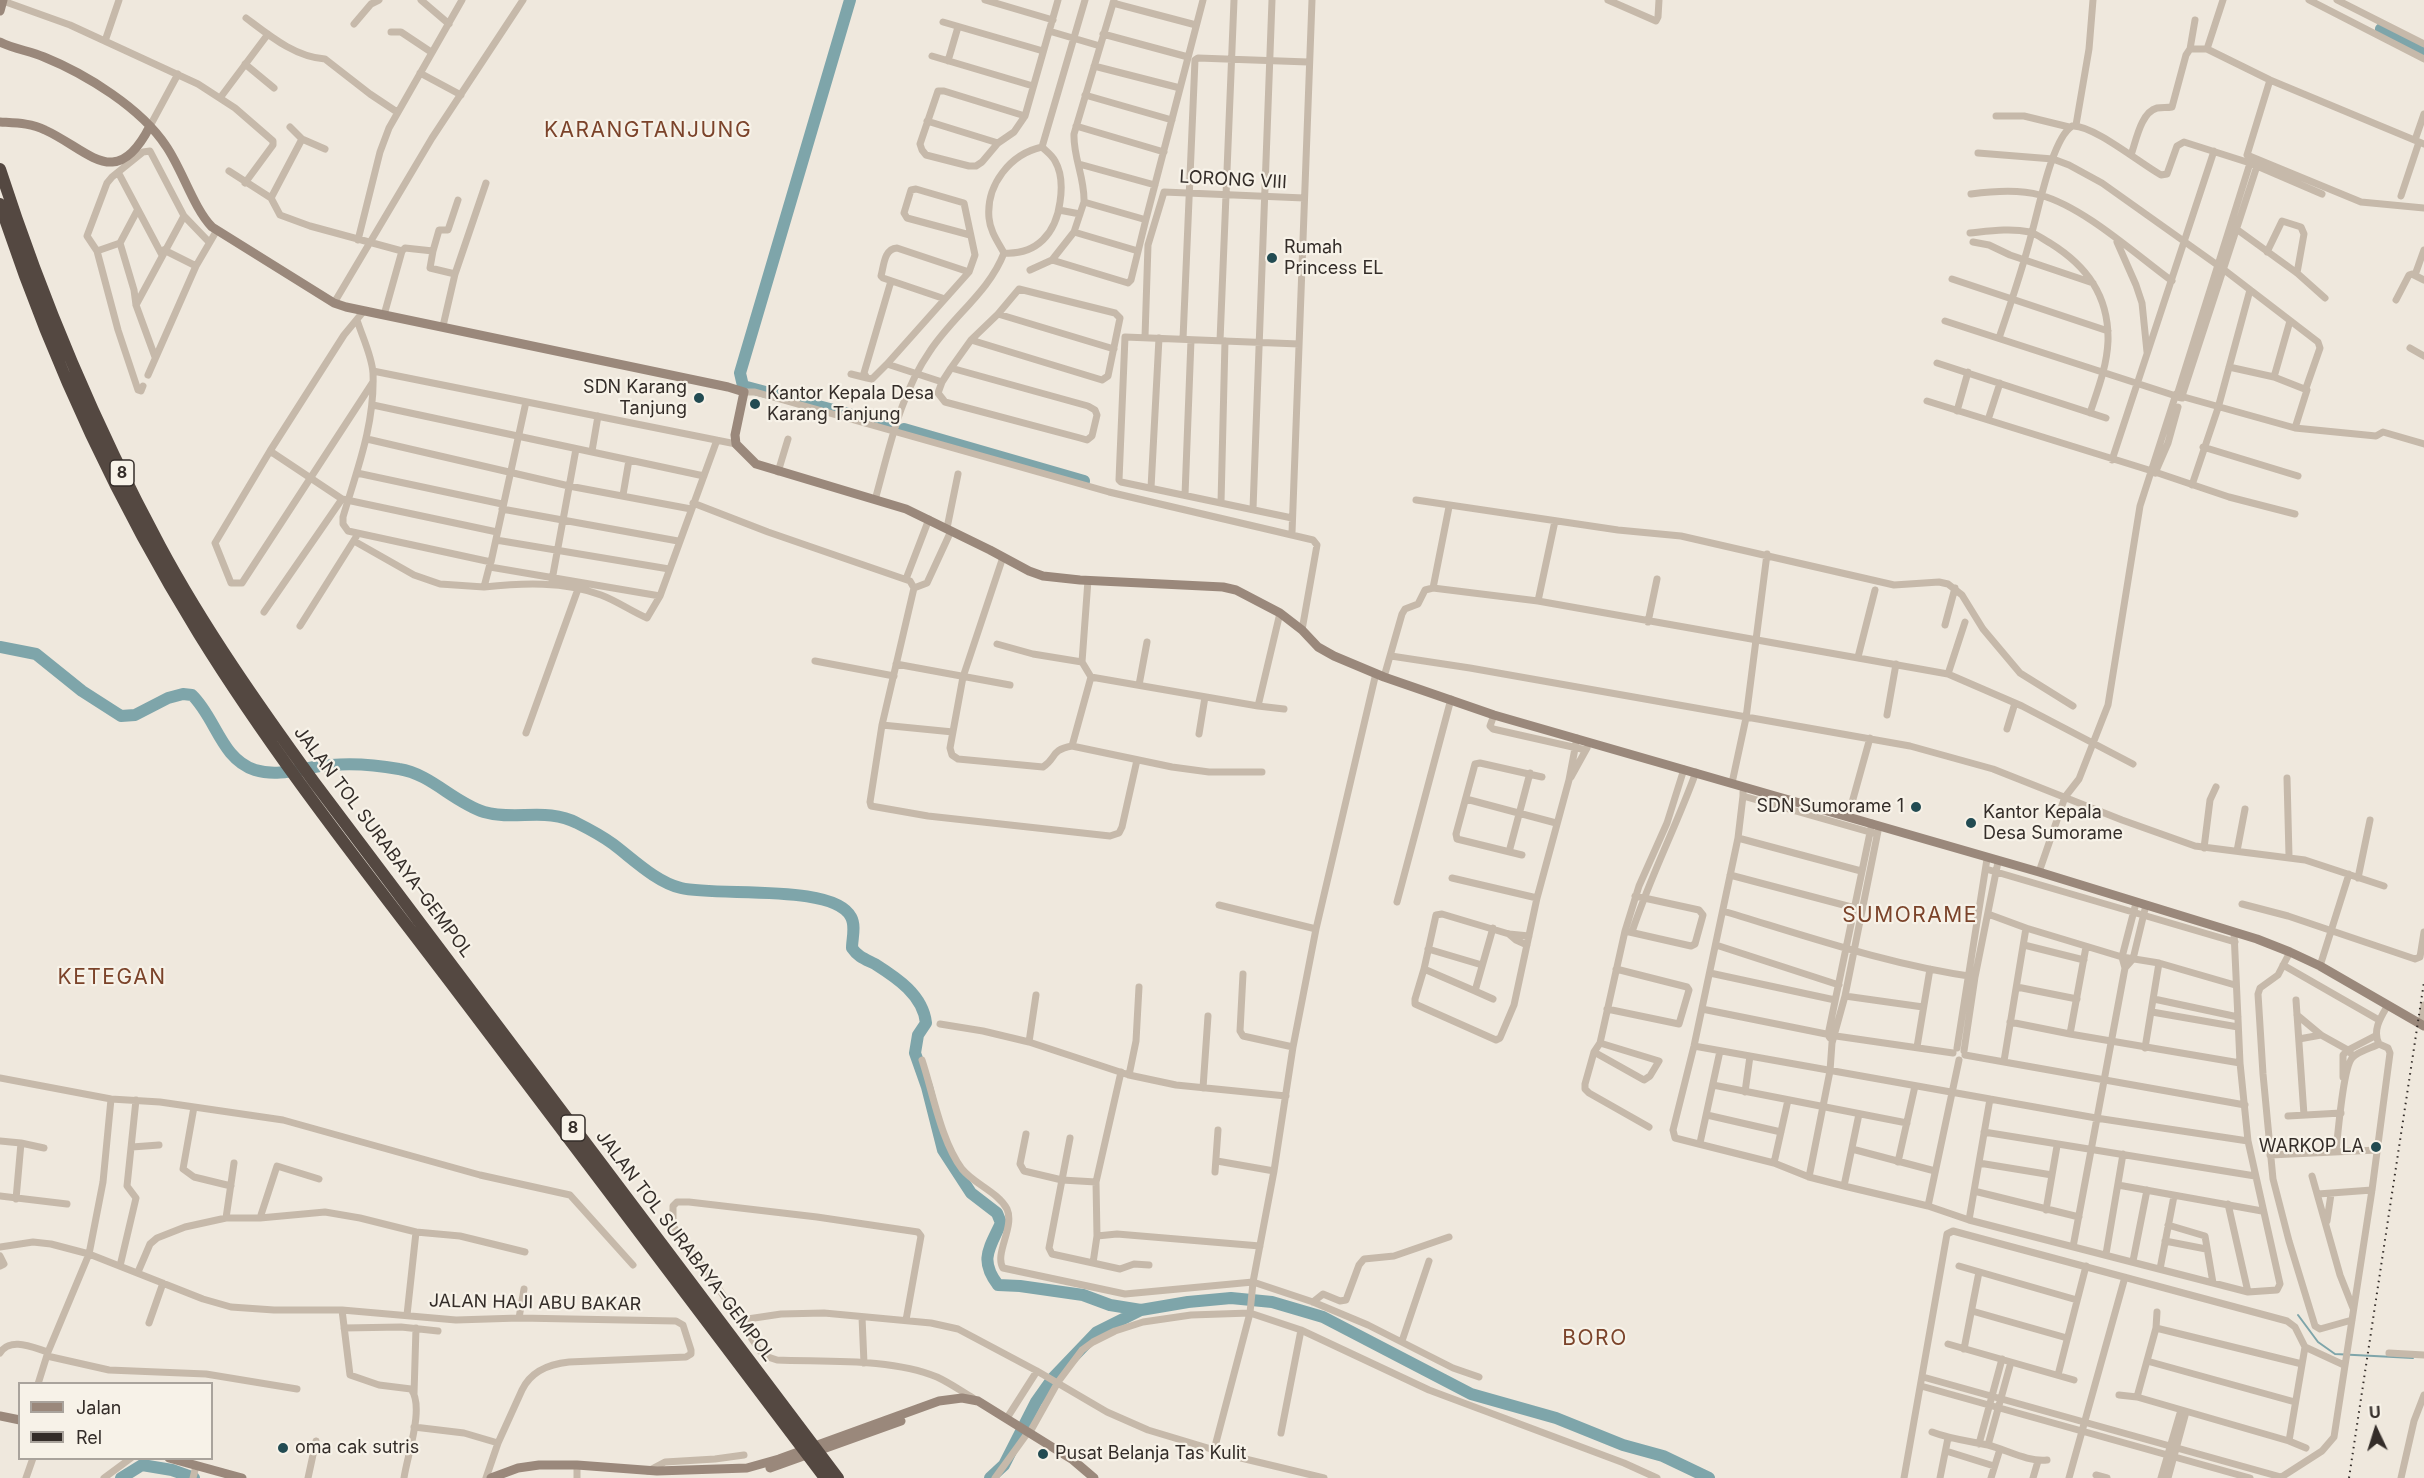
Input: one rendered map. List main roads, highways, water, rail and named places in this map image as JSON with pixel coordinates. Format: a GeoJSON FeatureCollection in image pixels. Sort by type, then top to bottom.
{"type":"FeatureCollection","features":[{"type":"Feature","properties":{"kind":"highway","name":"JALAN TOL SURABAYA–GEMPOL"},"geometry":{"type":"LineString","coordinates":[[0,169],[25,244],[60,336],[126,481],[189,595],[287,755]]}},
{"type":"Feature","properties":{"kind":"highway","name":"JALAN TOL SURABAYA–GEMPOL"},"geometry":{"type":"LineString","coordinates":[[0,204],[45,328],[129,512],[196,629],[309,786],[830,1476]]}},
{"type":"Feature","properties":{"kind":"waterway"},"geometry":{"type":"LineString","coordinates":[[850,0],[740,373],[743,386],[890,425]]}},
{"type":"Feature","properties":{"kind":"waterway"},"geometry":{"type":"LineString","coordinates":[[2381,29],[2424,51]]}},
{"type":"Feature","properties":{"kind":"waterway"},"geometry":{"type":"LineString","coordinates":[[904,429],[1084,481]]}},
{"type":"Feature","properties":{"kind":"waterway"},"geometry":{"type":"LineString","coordinates":[[0,647],[36,654],[82,691],[121,716],[135,715],[168,698],[183,694],[192,695],[200,704],[226,748],[244,765],[255,770],[274,773],[348,764],[399,769],[421,776],[462,802],[484,812],[566,818],[604,838],[663,881],[681,888],[799,895],[822,899],[840,906],[851,917],[854,928],[852,948],[854,951],[908,988],[924,1013],[926,1023],[918,1035],[915,1053],[927,1087],[943,1150],[971,1193],[997,1213],[1001,1223],[990,1247],[987,1261],[998,1285],[1083,1295],[1110,1305],[1141,1310]]}},
{"type":"Feature","properties":{"kind":"waterway"},"geometry":{"type":"LineString","coordinates":[[990,1478],[1004,1465],[1036,1402],[1053,1378],[1097,1332],[1141,1310],[1231,1298],[1272,1302],[1323,1317],[1471,1394],[1556,1418],[1623,1445],[1663,1456],[1709,1478]]}},
{"type":"Feature","properties":{"kind":"waterway"},"geometry":{"type":"LineString","coordinates":[[2298,1315],[2318,1342],[2335,1354],[2413,1358]]}},
{"type":"Feature","properties":{"kind":"waterway"},"geometry":{"type":"LineString","coordinates":[[121,1478],[142,1465],[172,1470],[194,1478]]}},
{"type":"Feature","properties":{"kind":"railway"},"geometry":{"type":"LineString","coordinates":[[2349,1478],[2424,982]]}},
{"type":"Feature","properties":{"kind":"place","name":"Rumah Princess EL"},"geometry":{"type":"Point","coordinates":[1272,258]}},
{"type":"Feature","properties":{"kind":"place","name":"SDN Karang Tanjung"},"geometry":{"type":"Point","coordinates":[699,398]}},
{"type":"Feature","properties":{"kind":"place","name":"Kantor Kepala Desa Karang Tanjung"},"geometry":{"type":"Point","coordinates":[755,404]}},
{"type":"Feature","properties":{"kind":"place","name":"SDN Sumorame 1"},"geometry":{"type":"Point","coordinates":[1916,807]}},
{"type":"Feature","properties":{"kind":"place","name":"Kantor Kepala Desa Sumorame"},"geometry":{"type":"Point","coordinates":[1971,823]}},
{"type":"Feature","properties":{"kind":"place","name":"WARKOP LA"},"geometry":{"type":"Point","coordinates":[2376,1147]}},
{"type":"Feature","properties":{"kind":"place","name":"oma cak sutris"},"geometry":{"type":"Point","coordinates":[283,1448]}},
{"type":"Feature","properties":{"kind":"place","name":"Pusat Belanja Tas Kulit"},"geometry":{"type":"Point","coordinates":[1043,1454]}},
{"type":"Feature","properties":{"kind":"district","name":"KARANGTANJUNG"},"geometry":{"type":"Point","coordinates":[648,131]}},
{"type":"Feature","properties":{"kind":"district","name":"SUMORAME"},"geometry":{"type":"Point","coordinates":[1910,916]}},
{"type":"Feature","properties":{"kind":"district","name":"KETEGAN"},"geometry":{"type":"Point","coordinates":[112,978]}},
{"type":"Feature","properties":{"kind":"district","name":"BORO"},"geometry":{"type":"Point","coordinates":[1595,1339]}}]}
